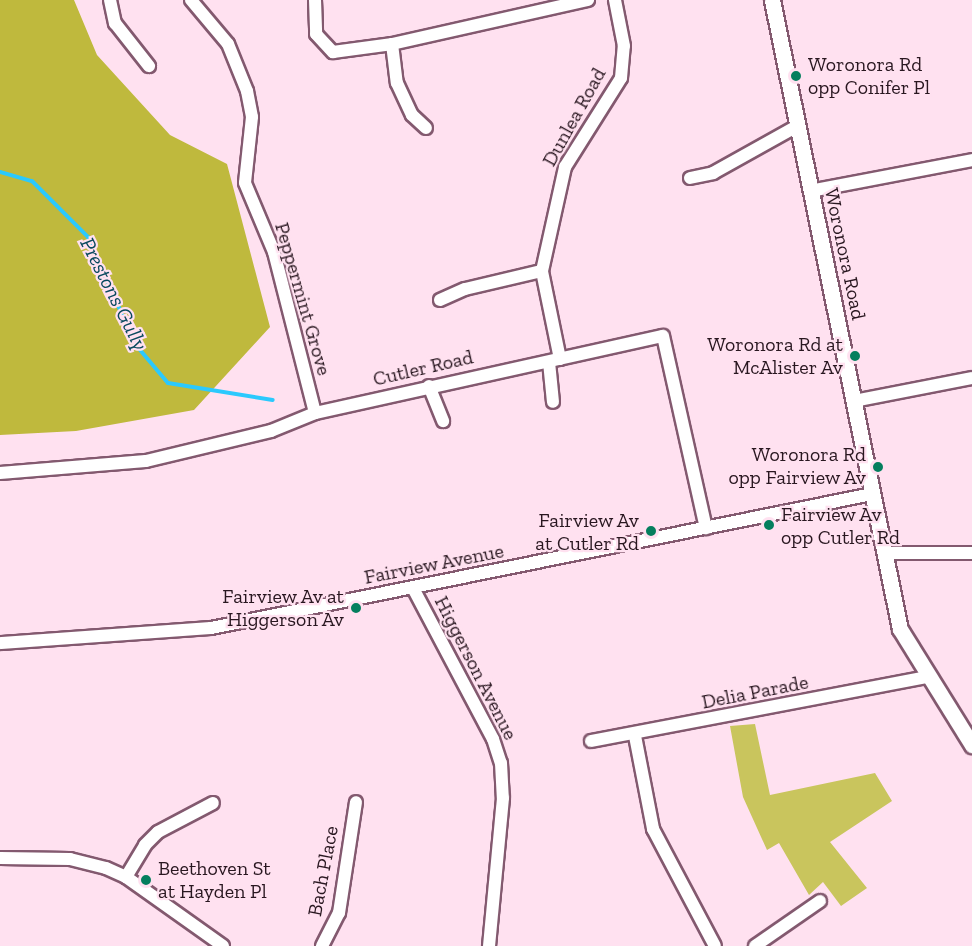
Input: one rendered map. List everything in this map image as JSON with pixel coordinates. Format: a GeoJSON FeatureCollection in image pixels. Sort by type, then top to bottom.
{"type":"FeatureCollection","features":[{"type":"Feature","properties":{"kind":"street"},"geometry":{"type":"LineString","coordinates":[[110,0],[115,23],[149,66]]}},
{"type":"Feature","properties":{"kind":"street","name":"Peppermint Grove"},"geometry":{"type":"LineString","coordinates":[[191,0],[228,44],[247,91],[252,117],[245,183],[274,252],[315,413]]}},
{"type":"Feature","properties":{"kind":"street"},"geometry":{"type":"LineString","coordinates":[[315,0],[316,34],[333,52],[392,44],[588,0]]}},
{"type":"Feature","properties":{"kind":"street","name":"Dunlea Road"},"geometry":{"type":"LineString","coordinates":[[553,402],[554,360],[542,271],[565,167],[616,90],[623,70],[624,46],[615,0]]}},
{"type":"Feature","properties":{"kind":"street","name":"Woronora Road"},"geometry":{"type":"LineString","coordinates":[[772,0],[900,629],[927,677],[972,745]]}},
{"type":"Feature","properties":{"kind":"street"},"geometry":{"type":"LineString","coordinates":[[392,44],[397,83],[412,115],[426,128]]}},
{"type":"Feature","properties":{"kind":"street"},"geometry":{"type":"LineString","coordinates":[[690,178],[713,173],[797,126]]}},
{"type":"Feature","properties":{"kind":"street"},"geometry":{"type":"LineString","coordinates":[[810,191],[972,160]]}},
{"type":"Feature","properties":{"kind":"street"},"geometry":{"type":"LineString","coordinates":[[440,300],[465,289],[542,271]]}},
{"type":"Feature","properties":{"kind":"street","name":"Cutler Road"},"geometry":{"type":"LineString","coordinates":[[0,473],[146,460],[271,431],[315,413],[663,336],[706,528]]}},
{"type":"Feature","properties":{"kind":"street"},"geometry":{"type":"LineString","coordinates":[[854,402],[972,378]]}},
{"type":"Feature","properties":{"kind":"street"},"geometry":{"type":"LineString","coordinates":[[429,386],[443,421]]}},
{"type":"Feature","properties":{"kind":"street","name":"Fairview Avenue"},"geometry":{"type":"LineString","coordinates":[[0,643],[211,628],[872,494]]}},
{"type":"Feature","properties":{"kind":"street"},"geometry":{"type":"LineString","coordinates":[[885,553],[972,553]]}},
{"type":"Feature","properties":{"kind":"street","name":"Higgerson Avenue"},"geometry":{"type":"LineString","coordinates":[[413,588],[493,739],[501,763],[503,798],[489,946]]}},
{"type":"Feature","properties":{"kind":"street","name":"Delia Parade"},"geometry":{"type":"LineString","coordinates":[[591,741],[635,736],[927,677]]}},
{"type":"Feature","properties":{"kind":"street"},"geometry":{"type":"LineString","coordinates":[[635,736],[653,829],[715,946]]}},
{"type":"Feature","properties":{"kind":"street","name":"Bach Place"},"geometry":{"type":"LineString","coordinates":[[322,946],[339,913],[356,802]]}},
{"type":"Feature","properties":{"kind":"street"},"geometry":{"type":"LineString","coordinates":[[126,877],[145,845],[158,832],[213,803]]}},
{"type":"Feature","properties":{"kind":"street"},"geometry":{"type":"LineString","coordinates":[[0,858],[70,859],[126,877],[223,946]]}},
{"type":"Feature","properties":{"kind":"street"},"geometry":{"type":"LineString","coordinates":[[755,946],[820,902]]}},
{"type":"Feature","properties":{"kind":"shaded area"},"geometry":{"type":"Polygon","coordinates":[[[0,0],[74,0],[97,55],[170,135],[227,164],[270,327],[194,410],[76,431],[0,435],[0,0]]]}},
{"type":"Feature","properties":{"kind":"shaded area"},"geometry":{"type":"Polygon","coordinates":[[[755,724],[770,795],[875,773],[892,801],[830,842],[867,888],[841,906],[823,882],[809,895],[779,843],[767,850],[743,797],[730,726],[755,724]]]}},
{"type":"Feature","properties":{"kind":"waterway","name":"Prestons Gully"},"geometry":{"type":"LineString","coordinates":[[0,172],[32,181],[88,237],[135,344],[168,383],[273,400]]}},
{"type":"Feature","properties":{"kind":"place","name":"Woronora Rd opp Conifer Pl"},"geometry":{"type":"Point","coordinates":[796,76]}},
{"type":"Feature","properties":{"kind":"place","name":"Woronora Rd at McAlister Av"},"geometry":{"type":"Point","coordinates":[855,356]}},
{"type":"Feature","properties":{"kind":"place","name":"Woronora Rd opp Fairview Av"},"geometry":{"type":"Point","coordinates":[878,467]}},
{"type":"Feature","properties":{"kind":"place","name":"Fairview Av opp Cutler Rd"},"geometry":{"type":"Point","coordinates":[769,525]}},
{"type":"Feature","properties":{"kind":"place","name":"Fairview Av at Cutler Rd"},"geometry":{"type":"Point","coordinates":[651,531]}},
{"type":"Feature","properties":{"kind":"place","name":"Fairview Av at Higgerson Av"},"geometry":{"type":"Point","coordinates":[356,608]}},
{"type":"Feature","properties":{"kind":"place","name":"Beethoven St at Hayden Pl"},"geometry":{"type":"Point","coordinates":[146,880]}}]}
